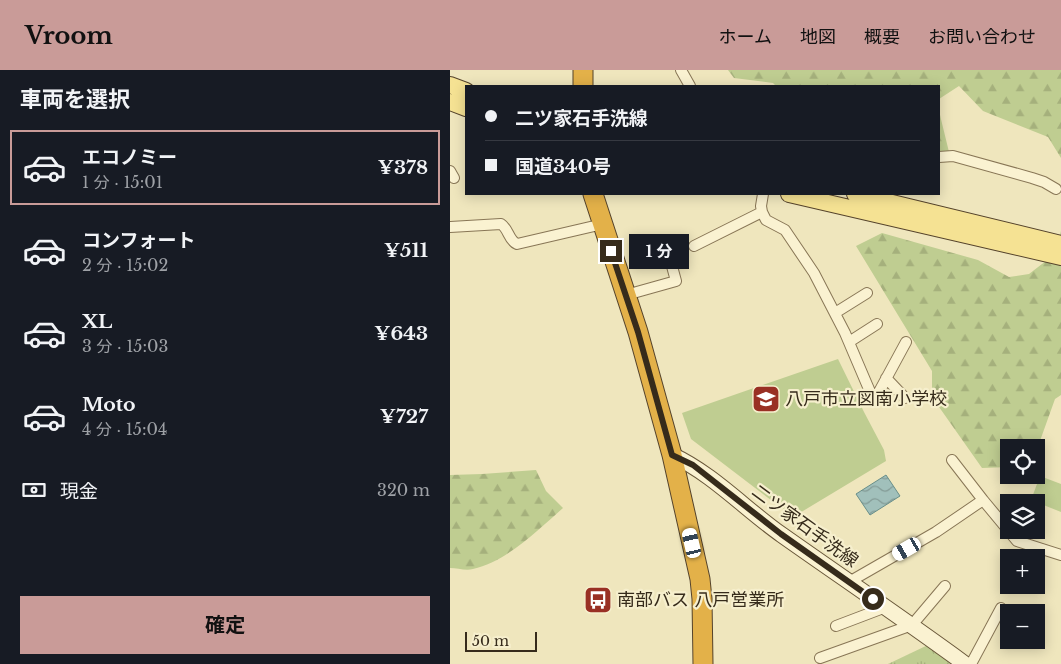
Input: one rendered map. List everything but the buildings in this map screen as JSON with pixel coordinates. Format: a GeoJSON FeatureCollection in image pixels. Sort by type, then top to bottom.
{"type":"FeatureCollection","features":[{"type":"Feature","properties":{"kind":"highway"},"geometry":{"type":"LineString","coordinates":[[583,70],[583,85]]}},
{"type":"Feature","properties":{"kind":"highway"},"geometry":{"type":"LineString","coordinates":[[593,195],[638,332],[672,455],[700,579],[703,664]]}},
{"type":"Feature","properties":{"kind":"main road"},"geometry":{"type":"LineString","coordinates":[[450,85],[465,91]]}},
{"type":"Feature","properties":{"kind":"main road"},"geometry":{"type":"LineString","coordinates":[[450,102],[465,108]]}},
{"type":"Feature","properties":{"kind":"main road"},"geometry":{"type":"LineString","coordinates":[[794,195],[1033,244],[1061,244]]}},
{"type":"Feature","properties":{"kind":"main road"},"geometry":{"type":"LineString","coordinates":[[859,195],[1033,244],[1061,257]]}},
{"type":"Feature","properties":{"kind":"street"},"geometry":{"type":"LineString","coordinates":[[681,70],[689,85]]}},
{"type":"Feature","properties":{"kind":"street"},"geometry":{"type":"LineString","coordinates":[[940,157],[953,156],[1032,178],[1056,189]]}},
{"type":"Feature","properties":{"kind":"street"},"geometry":{"type":"LineString","coordinates":[[763,195],[761,206],[766,220],[784,230],[814,273],[849,342],[874,401],[906,342]]}},
{"type":"Feature","properties":{"kind":"street"},"geometry":{"type":"LineString","coordinates":[[694,246],[762,212]]}},
{"type":"Feature","properties":{"kind":"street"},"geometry":{"type":"LineString","coordinates":[[450,227],[500,224],[505,227],[513,242],[518,244],[603,224]]}},
{"type":"Feature","properties":{"kind":"street"},"geometry":{"type":"LineString","coordinates":[[626,295],[676,281],[670,259]]}},
{"type":"Feature","properties":{"kind":"street"},"geometry":{"type":"LineString","coordinates":[[835,313],[867,293]]}},
{"type":"Feature","properties":{"kind":"street"},"geometry":{"type":"LineString","coordinates":[[849,342],[877,324]]}},
{"type":"Feature","properties":{"kind":"street"},"geometry":{"type":"LineString","coordinates":[[886,378],[905,398]]}},
{"type":"Feature","properties":{"kind":"street","name":"二ツ家石手洗線"},"geometry":{"type":"LineString","coordinates":[[672,455],[693,465],[781,534],[965,664]]}},
{"type":"Feature","properties":{"kind":"street"},"geometry":{"type":"LineString","coordinates":[[952,460],[1017,541],[1061,555]]}},
{"type":"Feature","properties":{"kind":"street"},"geometry":{"type":"LineString","coordinates":[[849,582],[936,532],[983,500]]}},
{"type":"Feature","properties":{"kind":"street"},"geometry":{"type":"LineString","coordinates":[[820,658],[912,625],[945,586]]}},
{"type":"Feature","properties":{"kind":"street"},"geometry":{"type":"LineString","coordinates":[[836,626],[886,607]]}},
{"type":"Feature","properties":{"kind":"street"},"geometry":{"type":"LineString","coordinates":[[971,664],[1000,610]]}},
{"type":"Feature","properties":{"kind":"green space"},"geometry":{"type":"Polygon","coordinates":[[[728,70],[1061,70],[1061,158],[1048,137],[983,111],[959,86],[940,98],[940,85],[775,85],[773,83],[734,78],[728,70]]]}},
{"type":"Feature","properties":{"kind":"green space"},"geometry":{"type":"Polygon","coordinates":[[[940,115],[949,152],[940,152],[940,115]]]}},
{"type":"Feature","properties":{"kind":"green space"},"geometry":{"type":"Polygon","coordinates":[[[1061,231],[1061,395],[1055,399],[1041,439],[1000,439],[1000,467],[982,468],[932,397],[932,371],[856,246],[882,233],[978,260],[1009,277],[1029,274],[1055,254],[1061,231]]]}},
{"type":"Feature","properties":{"kind":"green space"},"geometry":{"type":"Polygon","coordinates":[[[838,359],[884,450],[886,461],[793,517],[691,439],[682,413],[838,359]]]}},
{"type":"Feature","properties":{"kind":"green space"},"geometry":{"type":"Polygon","coordinates":[[[536,470],[546,491],[563,508],[521,544],[497,560],[470,570],[450,568],[450,475],[536,470]]]}},
{"type":"Feature","properties":{"kind":"green space"},"geometry":{"type":"Polygon","coordinates":[[[1045,478],[1061,484],[1061,512],[1045,506],[1045,494],[1033,494],[1037,484],[1045,484],[1045,478]]]}},
{"type":"Feature","properties":{"kind":"green space"},"geometry":{"type":"Polygon","coordinates":[[[930,644],[957,664],[888,664],[930,644]]]}},
{"type":"Feature","properties":{"kind":"water"},"geometry":{"type":"Polygon","coordinates":[[[886,475],[900,496],[870,515],[856,494],[886,475]]]}},
{"type":"Feature","properties":{"kind":"place","name":"八戸市立図南小学校"},"geometry":{"type":"Point","coordinates":[766,399]}},
{"type":"Feature","properties":{"kind":"place","name":"南部バス 八戸営業所"},"geometry":{"type":"Point","coordinates":[598,600]}},
{"type":"Feature","properties":{"kind":"route"},"geometry":{"type":"LineString","coordinates":[[611,251],[638,332],[672,455],[693,465],[781,534],[873,599]]}}]}
